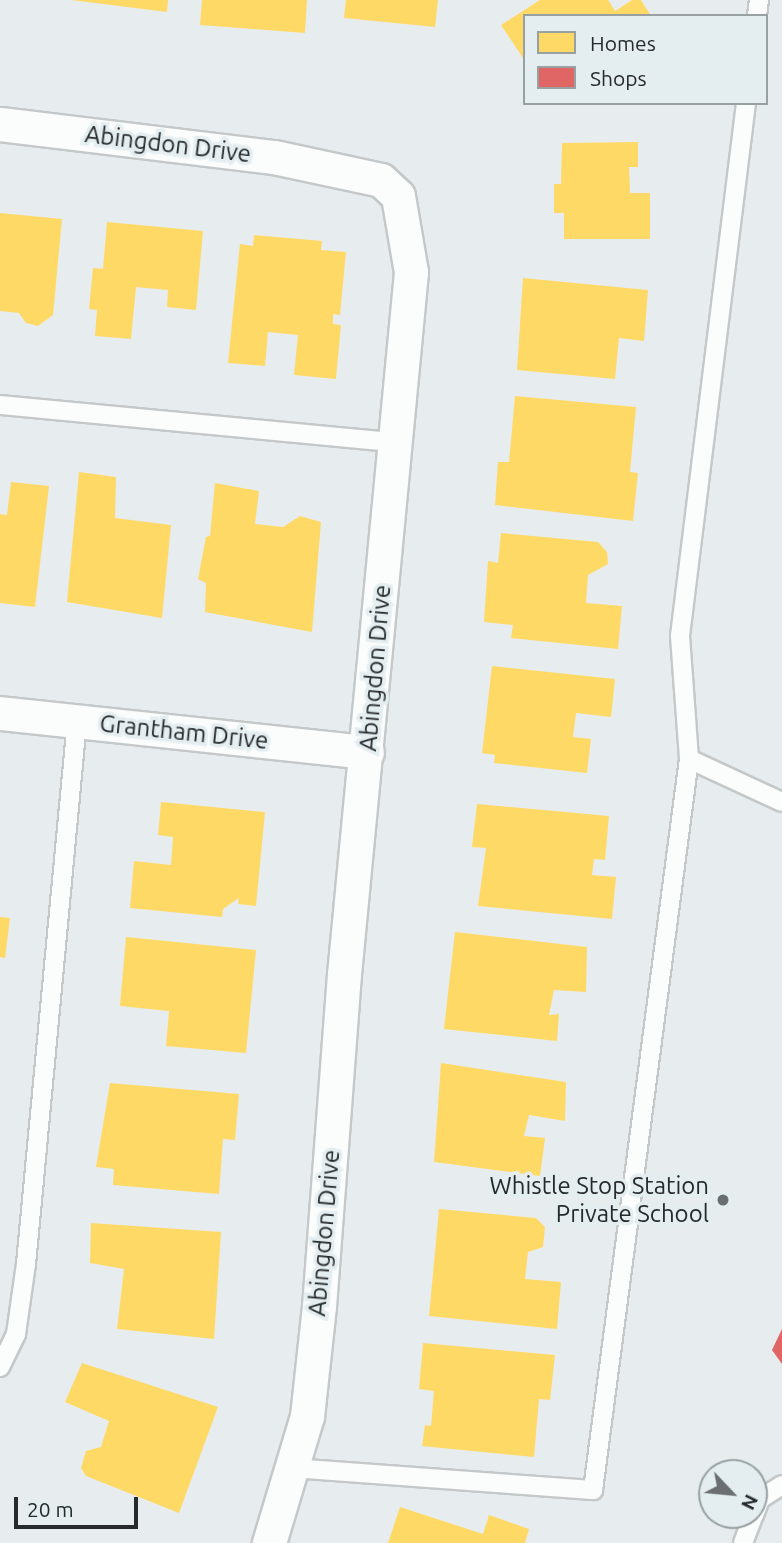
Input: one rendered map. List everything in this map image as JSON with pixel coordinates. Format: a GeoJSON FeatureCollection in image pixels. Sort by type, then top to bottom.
{"type":"FeatureCollection","features":[{"type":"Feature","properties":{"kind":"street","name":"Abingdon Drive"},"geometry":{"type":"LineString","coordinates":[[0,124],[274,156],[381,180],[398,196],[411,272],[314,1347],[307,1416],[269,1543]]}},
{"type":"Feature","properties":{"kind":"street","name":"Grantham Drive"},"geometry":{"type":"LineString","coordinates":[[0,713],[367,752]]}},
{"type":"Feature","properties":{"kind":"lane"},"geometry":{"type":"LineString","coordinates":[[291,1468],[593,1490],[689,759],[680,636],[746,105]]}},
{"type":"Feature","properties":{"kind":"lane"},"geometry":{"type":"LineString","coordinates":[[0,405],[395,442]]}},
{"type":"Feature","properties":{"kind":"lane"},"geometry":{"type":"LineString","coordinates":[[0,1367],[16,1334],[26,1265],[77,721]]}},
{"type":"Feature","properties":{"kind":"lane"},"geometry":{"type":"LineString","coordinates":[[689,759],[782,802]]}},
{"type":"Feature","properties":{"kind":"building: Homes"},"geometry":{"type":"Polygon","coordinates":[[[71,0],[168,0],[167,12],[71,0]]]}},
{"type":"Feature","properties":{"kind":"building: Homes"},"geometry":{"type":"Polygon","coordinates":[[[202,0],[307,0],[305,33],[200,25],[202,0]]]}},
{"type":"Feature","properties":{"kind":"building: Homes"},"geometry":{"type":"Polygon","coordinates":[[[346,0],[438,0],[435,27],[344,18],[346,0]]]}},
{"type":"Feature","properties":{"kind":"building: Homes"},"geometry":{"type":"Polygon","coordinates":[[[540,0],[608,0],[615,11],[632,0],[641,0],[650,14],[523,14],[523,58],[501,25],[540,0]]]}},
{"type":"Feature","properties":{"kind":"building: Homes"},"geometry":{"type":"Polygon","coordinates":[[[638,142],[638,167],[629,167],[630,193],[650,193],[650,239],[564,239],[564,213],[554,213],[554,184],[561,184],[562,143],[638,142]]]}},
{"type":"Feature","properties":{"kind":"building: Homes"},"geometry":{"type":"Polygon","coordinates":[[[0,213],[62,219],[53,315],[38,326],[26,323],[19,313],[0,311],[0,213]]]}},
{"type":"Feature","properties":{"kind":"building: Homes"},"geometry":{"type":"Polygon","coordinates":[[[107,222],[203,231],[196,310],[167,307],[168,290],[136,287],[131,339],[95,336],[97,310],[89,309],[93,268],[103,269],[107,222]]]}},
{"type":"Feature","properties":{"kind":"building: Homes"},"geometry":{"type":"Polygon","coordinates":[[[254,235],[322,241],[321,250],[346,252],[340,315],[333,314],[333,324],[341,325],[336,379],[294,375],[298,335],[268,332],[265,366],[228,363],[240,244],[253,246],[254,235]]]}},
{"type":"Feature","properties":{"kind":"building: Homes"},"geometry":{"type":"Polygon","coordinates":[[[523,278],[648,290],[644,341],[619,338],[615,379],[517,370],[523,278]]]}},
{"type":"Feature","properties":{"kind":"building: Homes"},"geometry":{"type":"Polygon","coordinates":[[[515,396],[636,407],[630,472],[638,473],[633,521],[495,505],[498,462],[509,462],[515,396]]]}},
{"type":"Feature","properties":{"kind":"building: Homes"},"geometry":{"type":"Polygon","coordinates":[[[79,472],[116,477],[115,518],[171,525],[162,618],[67,602],[79,472]]]}},
{"type":"Feature","properties":{"kind":"building: Homes"},"geometry":{"type":"Polygon","coordinates":[[[11,482],[49,486],[35,607],[0,603],[0,514],[7,515],[11,482]]]}},
{"type":"Feature","properties":{"kind":"building: Homes"},"geometry":{"type":"Polygon","coordinates":[[[215,483],[259,491],[255,524],[283,527],[300,516],[321,522],[312,632],[205,612],[206,583],[198,579],[206,537],[210,536],[215,483]]]}},
{"type":"Feature","properties":{"kind":"building: Homes"},"geometry":{"type":"Polygon","coordinates":[[[501,533],[598,542],[607,552],[608,564],[588,575],[586,603],[622,606],[618,649],[511,638],[513,625],[484,622],[488,561],[498,563],[501,533]]]}},
{"type":"Feature","properties":{"kind":"building: Homes"},"geometry":{"type":"Polygon","coordinates":[[[492,666],[615,679],[611,717],[576,713],[573,737],[591,739],[587,773],[494,763],[495,755],[482,753],[492,666]]]}},
{"type":"Feature","properties":{"kind":"building: Homes"},"geometry":{"type":"Polygon","coordinates":[[[161,802],[265,812],[256,906],[238,904],[239,898],[223,909],[222,917],[130,908],[134,861],[171,865],[173,837],[158,835],[161,802]]]}},
{"type":"Feature","properties":{"kind":"building: Homes"},"geometry":{"type":"Polygon","coordinates":[[[477,804],[609,816],[605,860],[594,859],[592,875],[616,877],[612,919],[478,906],[486,848],[472,847],[477,804]]]}},
{"type":"Feature","properties":{"kind":"building: Homes"},"geometry":{"type":"Polygon","coordinates":[[[0,917],[10,918],[5,958],[0,957],[0,917]]]}},
{"type":"Feature","properties":{"kind":"building: Homes"},"geometry":{"type":"Polygon","coordinates":[[[455,932],[587,947],[586,992],[554,990],[549,1015],[559,1014],[557,1041],[444,1029],[455,932]]]}},
{"type":"Feature","properties":{"kind":"building: Homes"},"geometry":{"type":"Polygon","coordinates":[[[126,937],[256,950],[246,1053],[166,1046],[169,1011],[120,1006],[126,937]]]}},
{"type":"Feature","properties":{"kind":"building: Homes"},"geometry":{"type":"Polygon","coordinates":[[[441,1063],[566,1082],[565,1121],[529,1115],[524,1136],[545,1138],[540,1176],[434,1162],[441,1063]]]}},
{"type":"Feature","properties":{"kind":"building: Homes"},"geometry":{"type":"Polygon","coordinates":[[[110,1083],[239,1094],[235,1140],[223,1139],[219,1194],[113,1185],[114,1169],[96,1167],[110,1083]]]}},
{"type":"Feature","properties":{"kind":"building: Homes"},"geometry":{"type":"Polygon","coordinates":[[[439,1209],[536,1218],[545,1227],[543,1247],[528,1252],[525,1279],[561,1282],[557,1329],[429,1316],[439,1209]]]}},
{"type":"Feature","properties":{"kind":"building: Homes"},"geometry":{"type":"Polygon","coordinates":[[[91,1223],[221,1232],[214,1339],[117,1329],[124,1269],[90,1263],[91,1223]]]}},
{"type":"Feature","properties":{"kind":"building: Homes"},"geometry":{"type":"Polygon","coordinates":[[[423,1343],[555,1355],[550,1400],[539,1399],[534,1457],[422,1446],[425,1425],[431,1426],[434,1391],[419,1389],[423,1343]]]}},
{"type":"Feature","properties":{"kind":"building: Homes"},"geometry":{"type":"Polygon","coordinates":[[[82,1363],[218,1407],[179,1513],[86,1476],[81,1468],[86,1451],[101,1447],[109,1421],[65,1402],[82,1363]]]}},
{"type":"Feature","properties":{"kind":"building: Homes"},"geometry":{"type":"Polygon","coordinates":[[[400,1507],[483,1534],[489,1515],[529,1529],[525,1543],[388,1543],[400,1507]]]}},
{"type":"Feature","properties":{"kind":"building: Shops"},"geometry":{"type":"Polygon","coordinates":[[[782,1329],[782,1364],[772,1350],[782,1329]]]}},
{"type":"Feature","properties":{"kind":"place","name":"Whistle Stop Station Private School"},"geometry":{"type":"Point","coordinates":[723,1200]}}]}
